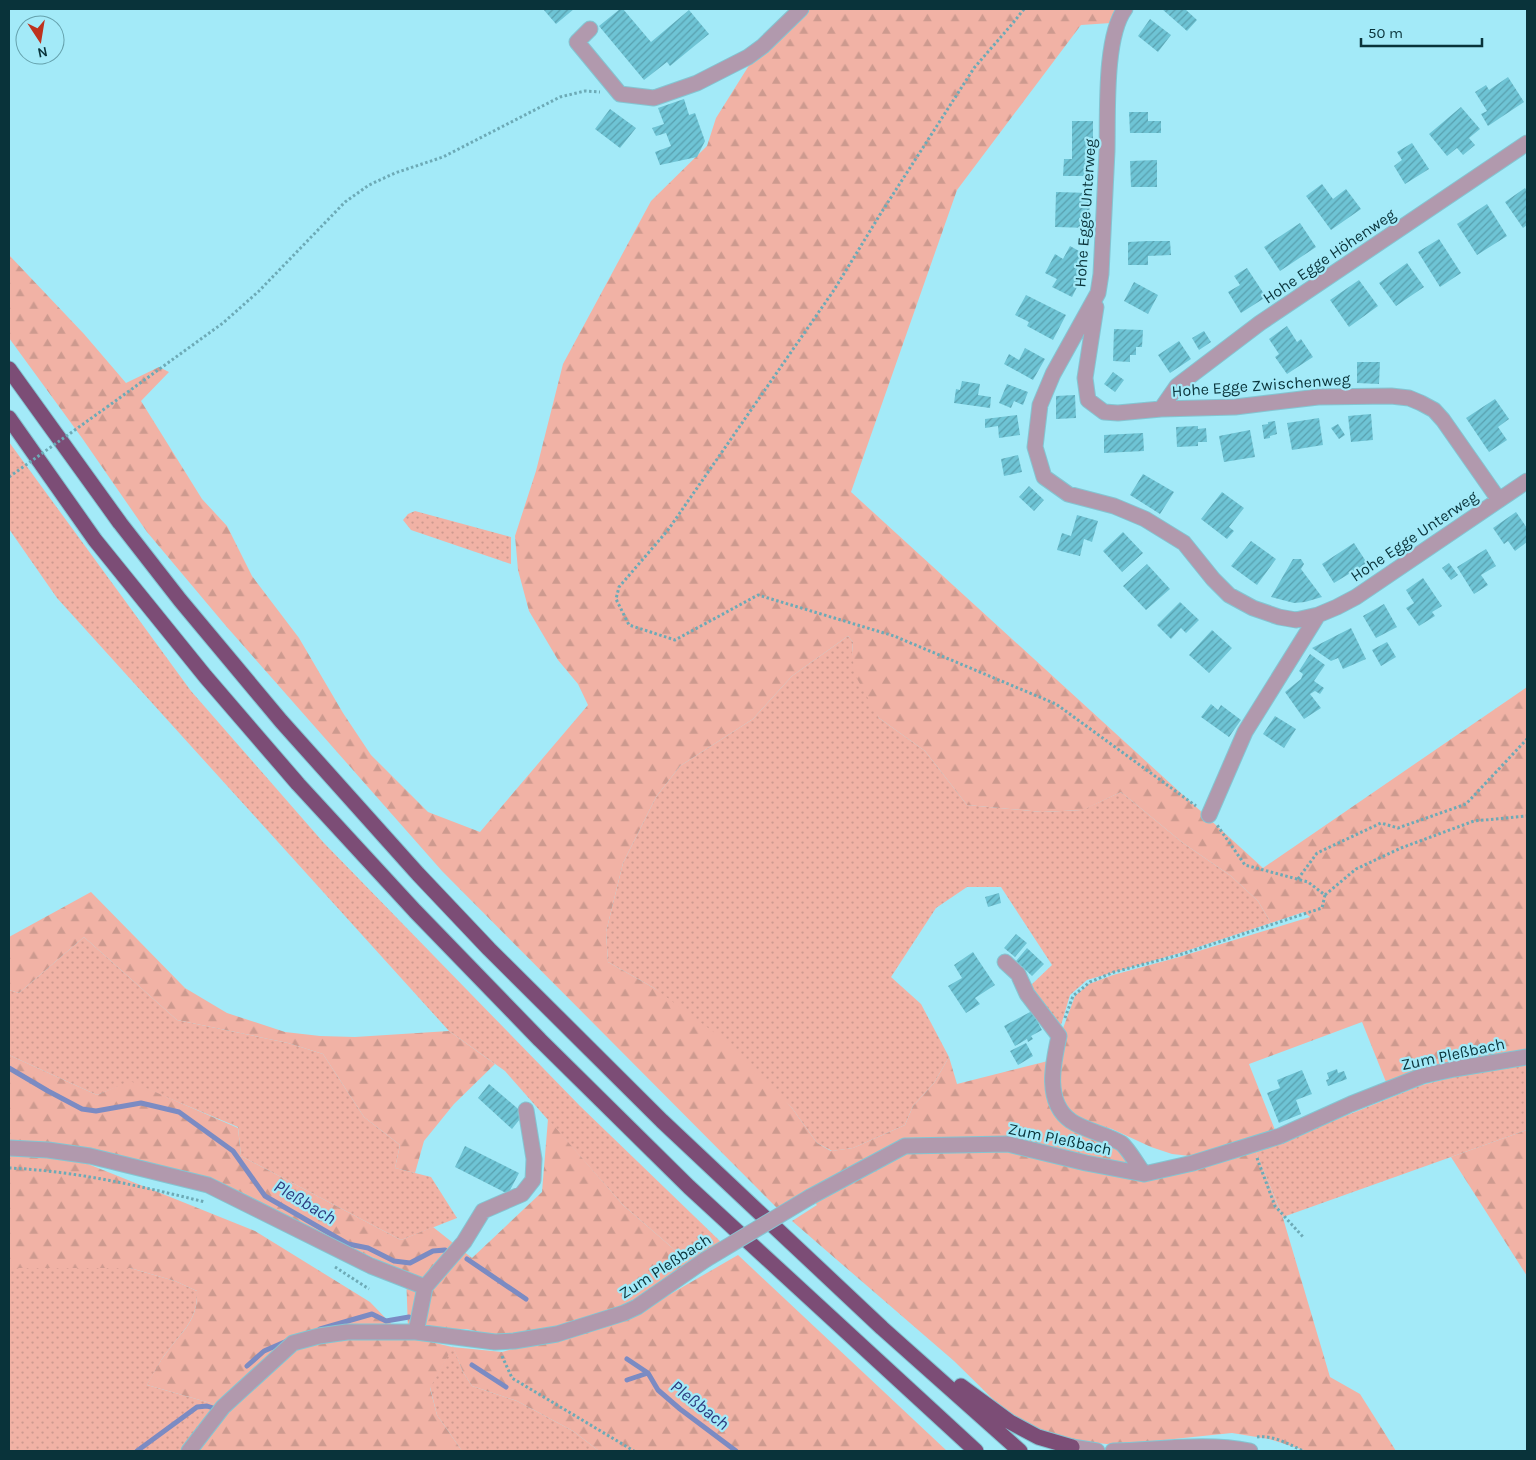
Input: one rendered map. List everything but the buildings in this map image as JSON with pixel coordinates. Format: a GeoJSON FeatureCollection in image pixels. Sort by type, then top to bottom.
{"type":"FeatureCollection","features":[{"type":"Feature","properties":{"kind":"highway"},"geometry":{"type":"LineString","coordinates":[[9,369],[114,515],[180,600],[274,714],[349,799],[489,949],[613,1074],[882,1328],[1020,1451]]}},
{"type":"Feature","properties":{"kind":"highway"},"geometry":{"type":"LineString","coordinates":[[9,418],[95,540],[186,654],[298,784],[415,911],[540,1040],[689,1187],[976,1451]]}},
{"type":"Feature","properties":{"kind":"highway"},"geometry":{"type":"LineString","coordinates":[[882,1328],[1010,1422],[1038,1437],[1072,1447]]}},
{"type":"Feature","properties":{"kind":"street"},"geometry":{"type":"LineString","coordinates":[[590,29],[577,42],[620,94],[654,98],[697,83],[748,57],[763,46],[801,9]]}},
{"type":"Feature","properties":{"kind":"street","name":"Hohe Egge Unterweg"},"geometry":{"type":"LineString","coordinates":[[1125,9],[1119,16],[1115,29],[1110,60],[1101,274],[1098,294],[1053,374],[1040,405],[1035,447],[1044,477],[1068,494],[1114,506],[1144,519],[1184,543],[1213,579],[1229,595],[1253,608],[1279,617],[1296,620],[1318,615],[1356,597],[1527,481]]}},
{"type":"Feature","properties":{"kind":"street","name":"Hohe Egge Höhenweg"},"geometry":{"type":"LineString","coordinates":[[1161,409],[1177,386],[1260,323],[1527,143]]}},
{"type":"Feature","properties":{"kind":"street","name":"Hohe Egge Zwischenweg"},"geometry":{"type":"LineString","coordinates":[[1098,294],[1091,329],[1085,378],[1088,400],[1104,412],[1118,413],[1161,409],[1235,407],[1318,397],[1365,395],[1409,398],[1434,410],[1443,420],[1498,500]]}},
{"type":"Feature","properties":{"kind":"street"},"geometry":{"type":"LineString","coordinates":[[1209,815],[1245,732],[1318,615]]}},
{"type":"Feature","properties":{"kind":"street"},"geometry":{"type":"LineString","coordinates":[[1005,962],[1018,974],[1027,994],[1059,1036],[1054,1058],[1052,1082],[1058,1108],[1072,1122],[1122,1144],[1144,1174]]}},
{"type":"Feature","properties":{"kind":"street","name":"Zum Pleßbach"},"geometry":{"type":"LineString","coordinates":[[189,1451],[223,1407],[293,1343],[319,1336],[347,1332],[416,1332],[495,1342],[514,1341],[557,1334],[624,1314],[705,1260],[810,1197],[905,1146],[1008,1144],[1086,1163],[1144,1174],[1193,1163],[1280,1136],[1351,1104],[1422,1076],[1527,1057]]}},
{"type":"Feature","properties":{"kind":"street"},"geometry":{"type":"LineString","coordinates":[[416,1332],[425,1287],[464,1242],[483,1211],[522,1194],[533,1180],[534,1159],[526,1110]]}},
{"type":"Feature","properties":{"kind":"street"},"geometry":{"type":"LineString","coordinates":[[9,1148],[48,1150],[90,1156],[208,1185],[371,1266],[425,1287]]}},
{"type":"Feature","properties":{"kind":"street"},"geometry":{"type":"LineString","coordinates":[[1114,1451],[1190,1446],[1228,1447],[1252,1444]]}},
{"type":"Feature","properties":{"kind":"street"},"geometry":{"type":"LineString","coordinates":[[1072,1447],[1097,1451]]}},
{"type":"Feature","properties":{"kind":"path"},"geometry":{"type":"LineString","coordinates":[[1024,9],[974,68],[834,290],[668,530],[619,587],[616,599],[629,625],[674,640],[758,595],[894,636],[1056,704],[1209,815],[1245,865],[1308,882],[1325,895]]}},
{"type":"Feature","properties":{"kind":"path"},"geometry":{"type":"LineString","coordinates":[[9,477],[224,323],[345,202],[369,186],[395,173],[443,157],[560,98],[585,91],[620,94]]}},
{"type":"Feature","properties":{"kind":"path"},"geometry":{"type":"LineString","coordinates":[[1298,879],[1317,853],[1381,823],[1398,828],[1466,804],[1527,739]]}},
{"type":"Feature","properties":{"kind":"path"},"geometry":{"type":"LineString","coordinates":[[1059,1036],[1073,996],[1090,982],[1114,972],[1179,955],[1322,908],[1325,895],[1356,869],[1401,848],[1474,821],[1527,816]]}},
{"type":"Feature","properties":{"kind":"path"},"geometry":{"type":"LineString","coordinates":[[1252,1145],[1275,1206],[1304,1238]]}},
{"type":"Feature","properties":{"kind":"path"},"geometry":{"type":"LineString","coordinates":[[9,1168],[105,1178],[209,1203]]}},
{"type":"Feature","properties":{"kind":"path"},"geometry":{"type":"LineString","coordinates":[[495,1342],[512,1378],[634,1451]]}},
{"type":"Feature","properties":{"kind":"path"},"geometry":{"type":"LineString","coordinates":[[1252,1444],[1265,1436],[1287,1443],[1303,1451]]}},
{"type":"Feature","properties":{"kind":"green space"},"geometry":{"type":"Polygon","coordinates":[[[805,9],[1121,9],[1111,23],[1081,25],[957,190],[851,492],[1263,868],[1527,687],[1527,1052],[1438,1068],[1386,1082],[1362,1022],[1249,1064],[1275,1130],[1224,1150],[1190,1156],[1172,1154],[1151,1147],[1112,1129],[1074,1119],[1060,1106],[1054,1083],[1062,1031],[1075,996],[1089,984],[1113,975],[1310,917],[1304,912],[1271,923],[1258,901],[1231,876],[1183,843],[1121,792],[1083,810],[1042,812],[967,805],[925,751],[879,718],[855,675],[852,653],[853,642],[848,636],[792,676],[753,719],[680,766],[656,797],[623,863],[606,932],[608,962],[654,988],[719,1036],[792,1108],[817,1143],[831,1151],[853,1148],[905,1125],[913,1106],[934,1083],[949,1057],[957,1084],[1052,1060],[1050,1082],[1054,1107],[1069,1123],[1121,1147],[1137,1167],[1085,1159],[1008,1141],[906,1143],[778,1209],[442,871],[226,626],[147,532],[82,438],[9,338],[9,255],[84,334],[126,383],[159,367],[169,372],[141,401],[202,499],[227,526],[252,576],[299,638],[343,713],[371,755],[428,812],[480,832],[588,705],[578,684],[558,660],[529,611],[518,570],[515,536],[536,471],[563,364],[651,201],[707,146],[716,118],[753,59],[805,9]]]}},
{"type":"Feature","properties":{"kind":"green space"},"geometry":{"type":"Polygon","coordinates":[[[9,442],[191,691],[323,842],[580,1106],[723,1244],[692,1265],[623,1205],[505,1071],[449,1031],[57,598],[9,529],[9,442]]]}},
{"type":"Feature","properties":{"kind":"green space"},"geometry":{"type":"Polygon","coordinates":[[[415,511],[511,537],[511,564],[411,530],[403,520],[408,514],[415,511]]]}},
{"type":"Feature","properties":{"kind":"green space"},"geometry":{"type":"Polygon","coordinates":[[[848,636],[853,642],[852,653],[879,718],[925,751],[967,805],[1042,812],[1082,810],[1121,792],[1183,843],[1231,876],[1258,901],[1271,923],[1180,953],[1087,980],[1070,995],[1059,1032],[1029,987],[1052,965],[1001,887],[967,887],[936,908],[891,977],[921,1004],[949,1057],[934,1083],[913,1106],[905,1125],[853,1148],[832,1151],[817,1143],[792,1108],[654,988],[608,962],[606,932],[623,863],[656,797],[680,766],[753,719],[792,676],[848,636]]]}},
{"type":"Feature","properties":{"kind":"green space"},"geometry":{"type":"Polygon","coordinates":[[[91,892],[185,988],[227,1013],[285,1032],[320,1036],[355,1037],[449,1031],[495,1064],[454,1104],[424,1141],[415,1173],[395,1168],[400,1145],[364,1117],[323,1054],[288,1043],[177,1020],[84,937],[19,993],[9,990],[9,937],[91,892]]]}},
{"type":"Feature","properties":{"kind":"green space"},"geometry":{"type":"Polygon","coordinates":[[[84,937],[177,1020],[288,1043],[323,1054],[364,1117],[400,1145],[395,1168],[431,1177],[457,1218],[401,1240],[241,1156],[238,1127],[130,1082],[97,1095],[9,1055],[9,990],[19,993],[84,937]]]}},
{"type":"Feature","properties":{"kind":"green space"},"geometry":{"type":"Polygon","coordinates":[[[9,1055],[97,1095],[130,1081],[238,1128],[241,1156],[401,1240],[433,1227],[472,1258],[542,1192],[548,1119],[623,1205],[692,1265],[634,1302],[553,1329],[495,1335],[466,1329],[408,1329],[406,1273],[202,1178],[9,1144],[9,1055]]]}},
{"type":"Feature","properties":{"kind":"green space"},"geometry":{"type":"Polygon","coordinates":[[[1527,1065],[1527,1130],[1283,1217],[1255,1150],[1422,1085],[1466,1074],[1527,1065]]]}},
{"type":"Feature","properties":{"kind":"green space"},"geometry":{"type":"Polygon","coordinates":[[[1527,1130],[1527,1276],[1451,1157],[1527,1130]]]}},
{"type":"Feature","properties":{"kind":"green space"},"geometry":{"type":"Polygon","coordinates":[[[1008,1147],[1145,1177],[1255,1150],[1283,1218],[1330,1377],[1360,1394],[1396,1451],[1307,1451],[1269,1439],[1232,1433],[1115,1445],[1072,1440],[1036,1428],[1004,1410],[954,1361],[792,1221],[817,1205],[810,1197],[906,1148],[1008,1147]]]}},
{"type":"Feature","properties":{"kind":"green space"},"geometry":{"type":"Polygon","coordinates":[[[9,1153],[44,1155],[88,1164],[255,1231],[370,1302],[398,1331],[292,1341],[221,1406],[147,1385],[161,1360],[192,1318],[197,1301],[197,1291],[175,1281],[130,1268],[9,1268],[9,1153]]]}},
{"type":"Feature","properties":{"kind":"green space"},"geometry":{"type":"Polygon","coordinates":[[[738,1255],[947,1451],[599,1451],[573,1431],[517,1401],[472,1386],[463,1372],[453,1347],[502,1352],[625,1318],[738,1255]]]}},
{"type":"Feature","properties":{"kind":"green space"},"geometry":{"type":"Polygon","coordinates":[[[9,1268],[130,1268],[175,1281],[197,1291],[197,1301],[192,1317],[184,1331],[164,1356],[147,1385],[221,1406],[186,1451],[9,1451],[9,1268]]]}},
{"type":"Feature","properties":{"kind":"green space"},"geometry":{"type":"Polygon","coordinates":[[[318,1338],[415,1338],[453,1347],[430,1388],[437,1415],[462,1451],[192,1451],[224,1409],[282,1356],[318,1338]]]}},
{"type":"Feature","properties":{"kind":"green space"},"geometry":{"type":"Polygon","coordinates":[[[453,1346],[463,1372],[472,1386],[517,1401],[573,1431],[599,1451],[462,1451],[437,1415],[430,1387],[453,1346]]]}},
{"type":"Feature","properties":{"kind":"waterway","name":"Pleßbach"},"geometry":{"type":"LineString","coordinates":[[9,1068],[82,1109],[96,1111],[141,1103],[179,1112],[233,1151],[265,1196],[348,1244],[368,1248],[394,1261],[410,1263],[433,1251],[445,1250]]}},
{"type":"Feature","properties":{"kind":"waterway","name":"Pleßbach"},"geometry":{"type":"LineString","coordinates":[[467,1259],[526,1299]]}},
{"type":"Feature","properties":{"kind":"waterway"},"geometry":{"type":"LineString","coordinates":[[320,1329],[372,1314],[386,1321],[409,1317]]}},
{"type":"Feature","properties":{"kind":"waterway"},"geometry":{"type":"LineString","coordinates":[[247,1366],[264,1351],[287,1341]]}},
{"type":"Feature","properties":{"kind":"waterway","name":"Pleßbach"},"geometry":{"type":"LineString","coordinates":[[627,1359],[648,1373],[658,1390],[680,1409],[736,1451]]}},
{"type":"Feature","properties":{"kind":"waterway"},"geometry":{"type":"LineString","coordinates":[[472,1365],[506,1387]]}},
{"type":"Feature","properties":{"kind":"waterway"},"geometry":{"type":"LineString","coordinates":[[627,1380],[648,1373]]}},
{"type":"Feature","properties":{"kind":"waterway"},"geometry":{"type":"LineString","coordinates":[[137,1451],[197,1407],[207,1406],[213,1408]]}}]}
